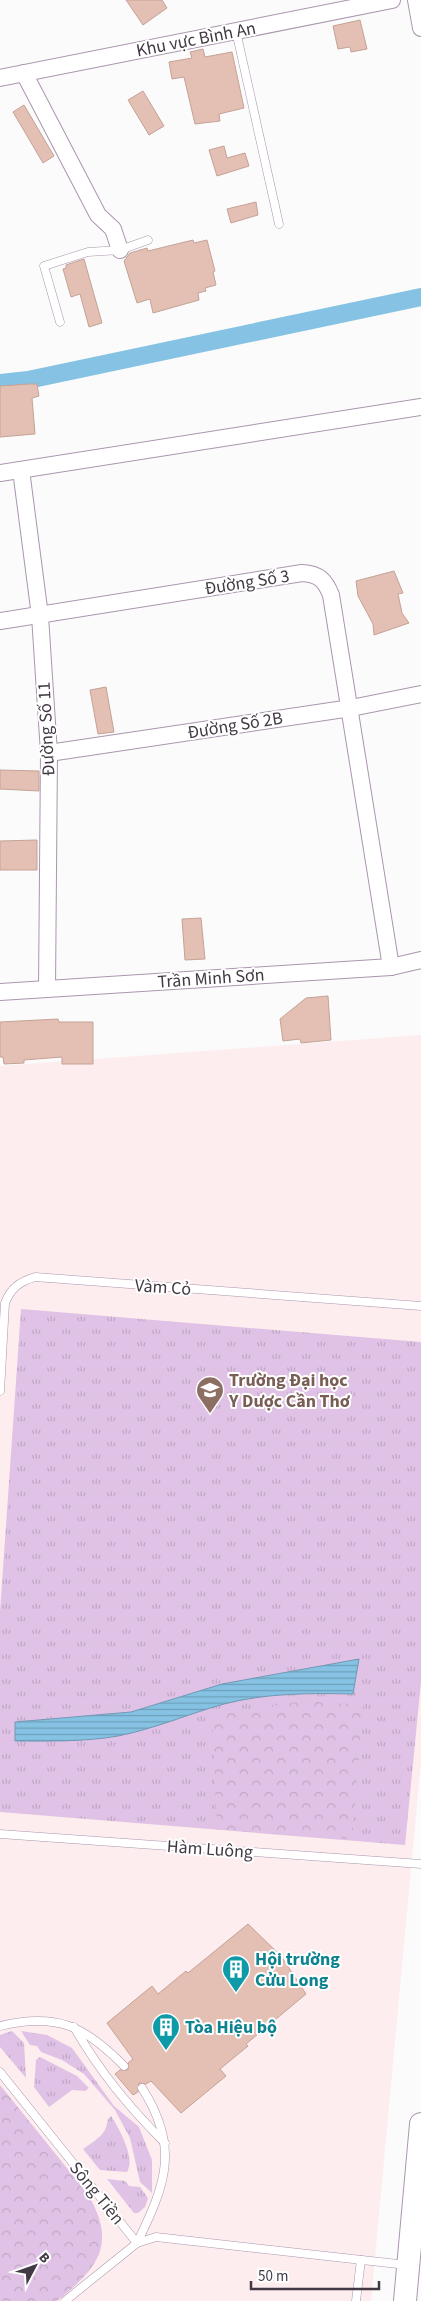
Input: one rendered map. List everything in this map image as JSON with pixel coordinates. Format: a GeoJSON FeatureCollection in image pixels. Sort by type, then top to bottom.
{"type":"FeatureCollection","features":[{"type":"Feature","properties":{"kind":"street","name":"Khu vực Bình An"},"geometry":{"type":"LineString","coordinates":[[0,78],[392,0]]}},
{"type":"Feature","properties":{"kind":"street"},"geometry":{"type":"LineString","coordinates":[[416,0],[421,28]]}},
{"type":"Feature","properties":{"kind":"street"},"geometry":{"type":"LineString","coordinates":[[24,73],[98,216],[113,229],[120,250]]}},
{"type":"Feature","properties":{"kind":"street"},"geometry":{"type":"LineString","coordinates":[[0,473],[421,407]]}},
{"type":"Feature","properties":{"kind":"street","name":"Đường Số 11"},"geometry":{"type":"LineString","coordinates":[[21,470],[40,616],[49,753],[47,989]]}},
{"type":"Feature","properties":{"kind":"street","name":"Đường Số 3"},"geometry":{"type":"LineString","coordinates":[[40,616],[302,573],[313,574],[321,578],[332,595],[351,708]]}},
{"type":"Feature","properties":{"kind":"street"},"geometry":{"type":"LineString","coordinates":[[0,622],[40,616]]}},
{"type":"Feature","properties":{"kind":"street","name":"Đường Số 2B"},"geometry":{"type":"LineString","coordinates":[[49,753],[351,708],[421,694]]}},
{"type":"Feature","properties":{"kind":"street"},"geometry":{"type":"LineString","coordinates":[[351,708],[391,967]]}},
{"type":"Feature","properties":{"kind":"street","name":"Trần Minh Sơn"},"geometry":{"type":"LineString","coordinates":[[0,992],[391,967],[421,960]]}},
{"type":"Feature","properties":{"kind":"street"},"geometry":{"type":"LineString","coordinates":[[405,2301],[421,2124]]}},
{"type":"Feature","properties":{"kind":"lane"},"geometry":{"type":"LineString","coordinates":[[236,31],[279,224]]}},
{"type":"Feature","properties":{"kind":"lane"},"geometry":{"type":"LineString","coordinates":[[60,322],[44,266],[88,252],[120,250],[148,240]]}},
{"type":"Feature","properties":{"kind":"lane","name":"Vàm Cỏ"},"geometry":{"type":"LineString","coordinates":[[0,1391],[6,1303],[10,1290],[23,1281],[35,1277],[421,1306]]}},
{"type":"Feature","properties":{"kind":"lane","name":"Hàm Luông"},"geometry":{"type":"LineString","coordinates":[[0,1834],[421,1864]]}},
{"type":"Feature","properties":{"kind":"lane"},"geometry":{"type":"LineString","coordinates":[[0,2026],[45,2021],[74,2027],[97,2040],[124,2066]]}},
{"type":"Feature","properties":{"kind":"lane"},"geometry":{"type":"LineString","coordinates":[[74,2027],[97,2066],[115,2090],[165,2143]]}},
{"type":"Feature","properties":{"kind":"lane","name":"Sông Tiền"},"geometry":{"type":"LineString","coordinates":[[0,2072],[137,2242],[65,2301]]}},
{"type":"Feature","properties":{"kind":"lane"},"geometry":{"type":"LineString","coordinates":[[137,2242],[156,2204],[162,2182],[165,2143],[162,2124],[154,2106],[142,2088]]}},
{"type":"Feature","properties":{"kind":"lane"},"geometry":{"type":"LineString","coordinates":[[137,2242],[156,2237],[409,2265]]}},
{"type":"Feature","properties":{"kind":"lane"},"geometry":{"type":"LineString","coordinates":[[356,2301],[361,2260]]}},
{"type":"Feature","properties":{"kind":"shaded area","name":"Trường Đại học Y Dược Cần Thơ"},"geometry":{"type":"Polygon","coordinates":[[[421,1035],[421,1761],[371,2301],[0,2301],[0,1066],[421,1035]]]}},
{"type":"Feature","properties":{"kind":"green space"},"geometry":{"type":"Polygon","coordinates":[[[21,1309],[421,1342],[421,1682],[405,1845],[0,1812],[0,1612],[21,1309]]]}},
{"type":"Feature","properties":{"kind":"green space"},"geometry":{"type":"Polygon","coordinates":[[[303,1701],[363,1705],[352,1839],[217,1829],[212,1716],[303,1701]]]}},
{"type":"Feature","properties":{"kind":"green space"},"geometry":{"type":"Polygon","coordinates":[[[12,2031],[24,2043],[26,2078],[0,2047],[0,2035],[12,2031]]]}},
{"type":"Feature","properties":{"kind":"green space"},"geometry":{"type":"Polygon","coordinates":[[[21,2031],[47,2035],[72,2048],[114,2106],[139,2127],[152,2160],[152,2193],[140,2182],[130,2138],[115,2110],[84,2074],[62,2060],[41,2052],[37,2046],[30,2045],[21,2031]]]}},
{"type":"Feature","properties":{"kind":"green space"},"geometry":{"type":"Polygon","coordinates":[[[40,2057],[77,2076],[89,2088],[85,2091],[72,2090],[49,2107],[34,2087],[36,2060],[40,2057]]]}},
{"type":"Feature","properties":{"kind":"green space"},"geometry":{"type":"Polygon","coordinates":[[[0,2085],[87,2193],[101,2227],[102,2241],[99,2254],[93,2266],[57,2301],[0,2301],[0,2085]]]}},
{"type":"Feature","properties":{"kind":"green space"},"geometry":{"type":"Polygon","coordinates":[[[111,2116],[128,2152],[129,2166],[127,2172],[100,2170],[83,2149],[103,2133],[111,2116]]]}},
{"type":"Feature","properties":{"kind":"green space"},"geometry":{"type":"Polygon","coordinates":[[[107,2179],[125,2181],[129,2186],[140,2187],[148,2198],[145,2207],[138,2213],[134,2213],[107,2179]]]}},
{"type":"Feature","properties":{"kind":"water"},"geometry":{"type":"Polygon","coordinates":[[[359,1659],[353,1694],[304,1694],[240,1700],[118,1736],[79,1740],[15,1741],[15,1722],[131,1712],[222,1684],[359,1659]]]}},
{"type":"Feature","properties":{"kind":"building"},"geometry":{"type":"Polygon","coordinates":[[[126,0],[162,0],[167,8],[143,25],[126,0]]]}},
{"type":"Feature","properties":{"kind":"building"},"geometry":{"type":"Polygon","coordinates":[[[360,20],[367,49],[351,52],[350,47],[338,49],[333,26],[360,20]]]}},
{"type":"Feature","properties":{"kind":"building"},"geometry":{"type":"Polygon","coordinates":[[[203,49],[205,57],[232,52],[244,108],[219,114],[220,121],[195,124],[184,77],[172,79],[169,62],[192,58],[190,52],[203,49]]]}},
{"type":"Feature","properties":{"kind":"building"},"geometry":{"type":"Polygon","coordinates":[[[143,91],[164,126],[149,135],[128,100],[143,91]]]}},
{"type":"Feature","properties":{"kind":"building"},"geometry":{"type":"Polygon","coordinates":[[[24,105],[54,156],[43,163],[13,112],[24,105]]]}},
{"type":"Feature","properties":{"kind":"building"},"geometry":{"type":"Polygon","coordinates":[[[224,146],[227,158],[245,153],[249,166],[217,176],[209,150],[224,146]]]}},
{"type":"Feature","properties":{"kind":"building"},"geometry":{"type":"Polygon","coordinates":[[[256,202],[258,215],[231,223],[227,209],[256,202]]]}},
{"type":"Feature","properties":{"kind":"building"},"geometry":{"type":"Polygon","coordinates":[[[193,240],[194,243],[207,240],[215,271],[213,272],[216,285],[205,288],[206,291],[198,293],[199,300],[153,313],[150,299],[137,303],[124,261],[130,253],[147,248],[148,251],[193,240]]]}},
{"type":"Feature","properties":{"kind":"building"},"geometry":{"type":"Polygon","coordinates":[[[84,259],[102,323],[89,327],[80,294],[71,297],[63,269],[66,268],[66,265],[84,259]]]}},
{"type":"Feature","properties":{"kind":"building"},"geometry":{"type":"Polygon","coordinates":[[[37,384],[39,396],[32,398],[35,434],[0,437],[0,386],[37,384]]]}},
{"type":"Feature","properties":{"kind":"building"},"geometry":{"type":"Polygon","coordinates":[[[394,571],[403,593],[398,594],[402,613],[409,623],[374,635],[373,624],[358,596],[356,581],[394,571]]]}},
{"type":"Feature","properties":{"kind":"building"},"geometry":{"type":"Polygon","coordinates":[[[106,687],[114,732],[98,734],[90,690],[106,687]]]}},
{"type":"Feature","properties":{"kind":"building"},"geometry":{"type":"Polygon","coordinates":[[[0,770],[39,771],[39,791],[0,789],[0,770]]]}},
{"type":"Feature","properties":{"kind":"building"},"geometry":{"type":"Polygon","coordinates":[[[37,840],[37,870],[0,870],[0,841],[37,840]]]}},
{"type":"Feature","properties":{"kind":"building"},"geometry":{"type":"Polygon","coordinates":[[[201,918],[205,959],[185,960],[182,919],[201,918]]]}},
{"type":"Feature","properties":{"kind":"building"},"geometry":{"type":"Polygon","coordinates":[[[328,996],[331,1040],[301,1043],[300,1039],[283,1041],[280,1019],[306,998],[328,996]]]}},
{"type":"Feature","properties":{"kind":"building"},"geometry":{"type":"Polygon","coordinates":[[[58,1019],[59,1022],[93,1022],[93,1064],[62,1064],[62,1057],[24,1060],[24,1063],[4,1064],[3,1057],[0,1057],[0,1022],[58,1019]]]}},
{"type":"Feature","properties":{"kind":"building"},"geometry":{"type":"Polygon","coordinates":[[[248,1924],[281,1956],[306,1994],[246,2044],[248,2046],[220,2069],[226,2076],[181,2113],[151,2081],[146,2084],[139,2083],[138,2092],[133,2095],[115,2074],[120,2070],[128,2070],[128,2063],[133,2059],[107,2023],[152,1986],[158,1994],[186,1971],[188,1973],[248,1924]]]}},
{"type":"Feature","properties":{"kind":"waterway"},"geometry":{"type":"LineString","coordinates":[[0,383],[28,380],[421,297]]}},
{"type":"Feature","properties":{"kind":"place","name":"Trường Đại học Y Dược Cần Thơ"},"geometry":{"type":"Point","coordinates":[210,1414]}},
{"type":"Feature","properties":{"kind":"place","name":"Hội trường Cửu Long"},"geometry":{"type":"Point","coordinates":[236,1993]}},
{"type":"Feature","properties":{"kind":"place","name":"Tòa Hiệu bộ"},"geometry":{"type":"Point","coordinates":[166,2051]}}]}
